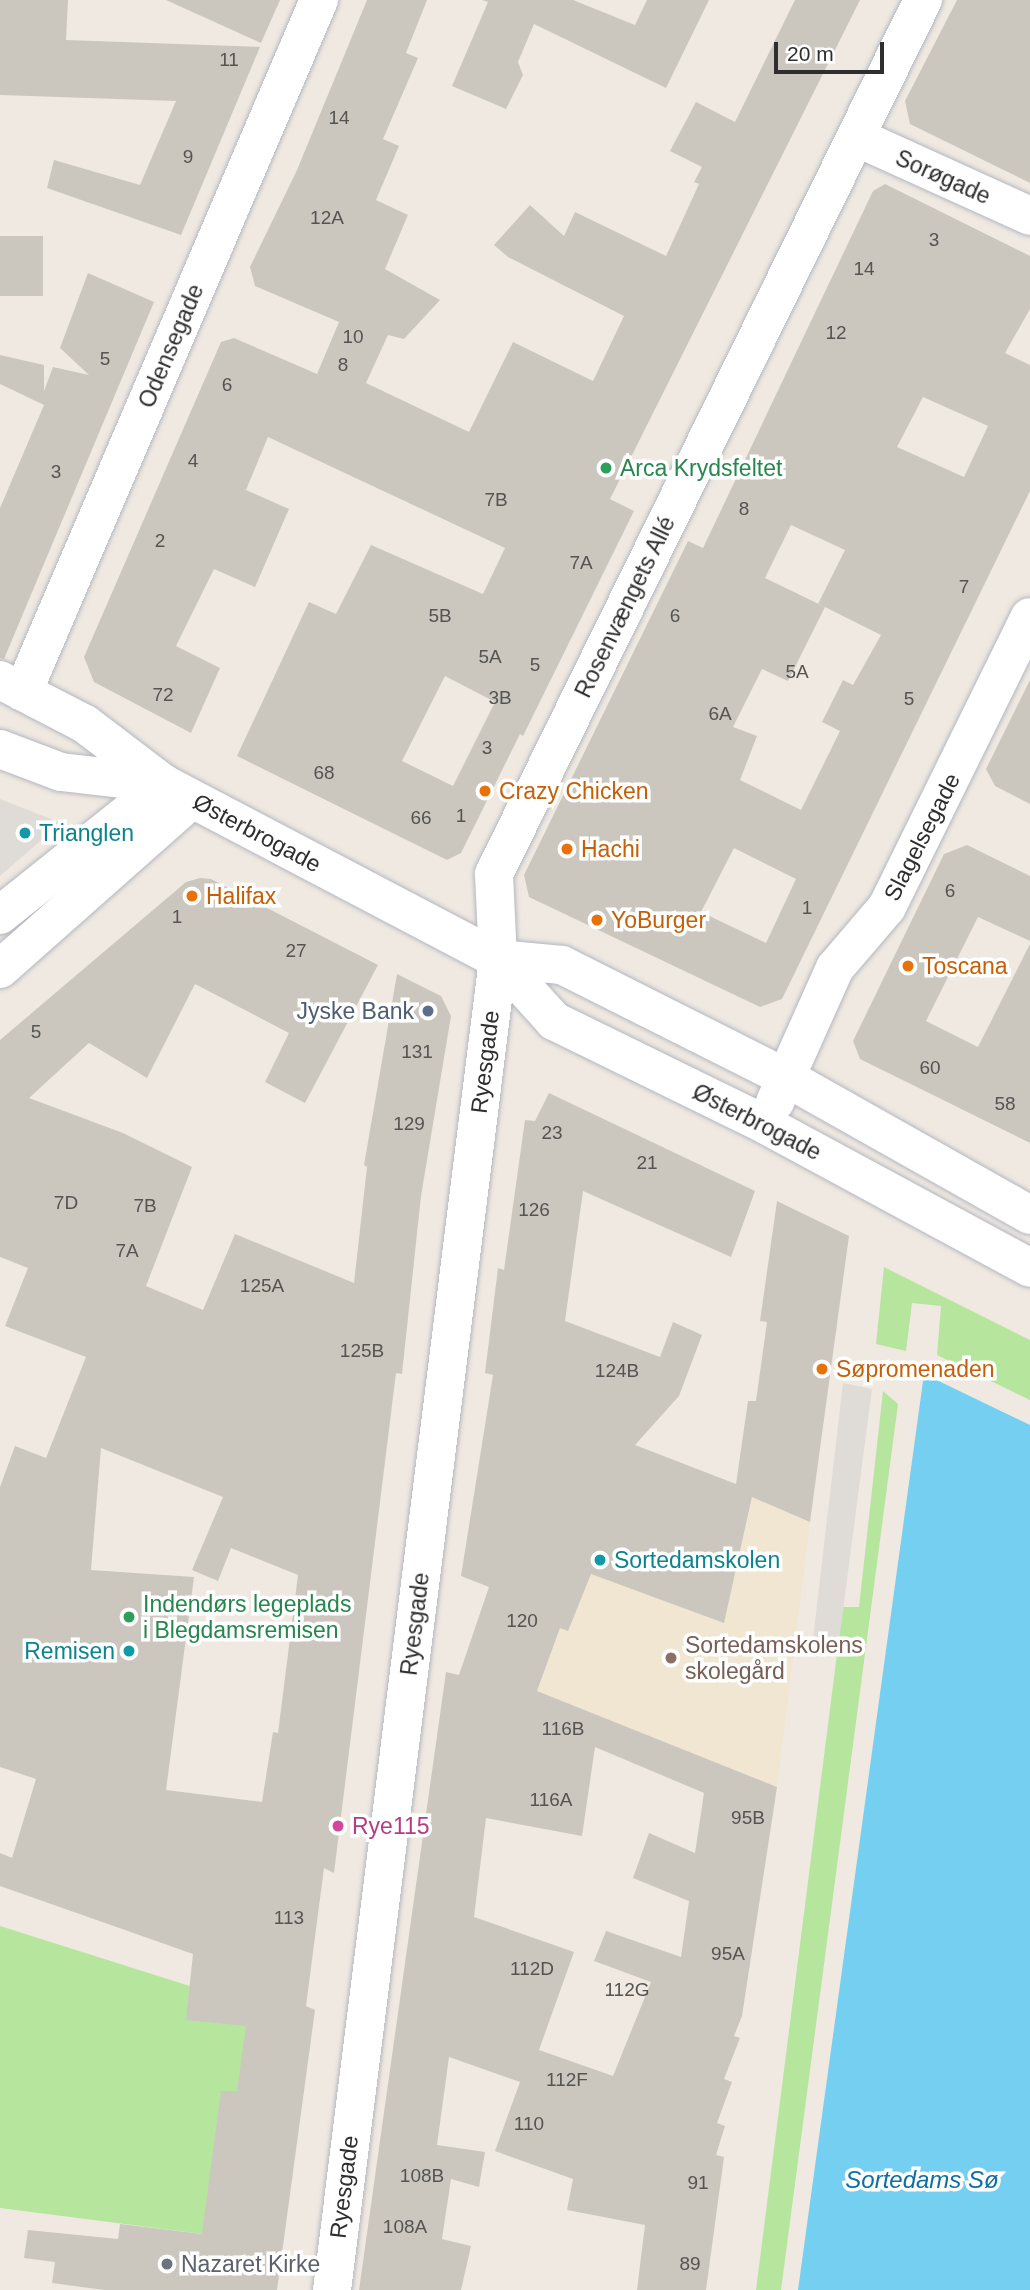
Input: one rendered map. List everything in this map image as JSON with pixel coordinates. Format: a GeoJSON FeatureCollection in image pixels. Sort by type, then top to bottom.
{"type":"FeatureCollection","features":[{"type":"Feature","properties":{"kind":"street","name":"Odensegade"},"geometry":{"type":"LineString","coordinates":[[12,686],[319,0]]}},
{"type":"Feature","properties":{"kind":"street","name":"Rosenvængets Allé"},"geometry":{"type":"LineString","coordinates":[[498,959],[494,874],[923,0]]}},
{"type":"Feature","properties":{"kind":"street","name":"Sorøgade"},"geometry":{"type":"LineString","coordinates":[[856,137],[1030,216]]}},
{"type":"Feature","properties":{"kind":"street","name":"Slagelsegade"},"geometry":{"type":"LineString","coordinates":[[766,1125],[835,968],[887,907],[1030,617]]}},
{"type":"Feature","properties":{"kind":"street","name":"Østerbrogade"},"geometry":{"type":"LineString","coordinates":[[12,686],[86,723],[178,791],[498,959],[554,1021],[766,1125],[1030,1268]]}},
{"type":"Feature","properties":{"kind":"street","name":"Østerbrogade"},"geometry":{"type":"LineString","coordinates":[[0,749],[61,772],[178,791]]}},
{"type":"Feature","properties":{"kind":"street"},"geometry":{"type":"LineString","coordinates":[[0,915],[178,791]]}},
{"type":"Feature","properties":{"kind":"street"},"geometry":{"type":"LineString","coordinates":[[0,969],[178,791]]}},
{"type":"Feature","properties":{"kind":"street","name":"Østerbrogade"},"geometry":{"type":"LineString","coordinates":[[498,959],[562,965],[785,1077],[1030,1215]]}},
{"type":"Feature","properties":{"kind":"street","name":"Ryesgade"},"geometry":{"type":"LineString","coordinates":[[331,2290],[498,959]]}},
{"type":"Feature","properties":{"kind":"shaded area","name":"Trianglen"},"geometry":{"type":"Polygon","coordinates":[[[0,799],[61,823],[0,876],[0,799]]]}},
{"type":"Feature","properties":{"kind":"shaded area"},"geometry":{"type":"Polygon","coordinates":[[[843,1383],[872,1389],[837,1656],[812,1647],[843,1383]]]}},
{"type":"Feature","properties":{"kind":"shaded area","name":"Sortedamskolens skolegård"},"geometry":{"type":"Polygon","coordinates":[[[753,1497],[810,1522],[777,1787],[537,1691],[582,1570],[723,1623],[753,1497]]]}},
{"type":"Feature","properties":{"kind":"green space"},"geometry":{"type":"Polygon","coordinates":[[[884,1267],[1030,1340],[1030,1400],[937,1355],[941,1306],[912,1303],[906,1351],[876,1344],[884,1267]]]}},
{"type":"Feature","properties":{"kind":"green space"},"geometry":{"type":"Polygon","coordinates":[[[883,1391],[898,1404],[781,2290],[756,2290],[843,1607],[859,1607],[883,1391]]]}},
{"type":"Feature","properties":{"kind":"green space"},"geometry":{"type":"Polygon","coordinates":[[[0,1926],[256,2007],[218,2236],[0,2208],[0,1926]]]}},
{"type":"Feature","properties":{"kind":"water","name":"Sortedams Sø"},"geometry":{"type":"Polygon","coordinates":[[[924,1374],[1030,1425],[1030,2290],[798,2290],[924,1374]]]}},
{"type":"Feature","properties":{"kind":"building"},"geometry":{"type":"Polygon","coordinates":[[[0,0],[68,0],[66,40],[260,47],[181,235],[47,188],[54,160],[140,185],[176,101],[0,95],[0,0]]]}},
{"type":"Feature","properties":{"kind":"building"},"geometry":{"type":"Polygon","coordinates":[[[166,0],[280,0],[261,43],[166,0]]]}},
{"type":"Feature","properties":{"kind":"building"},"geometry":{"type":"Polygon","coordinates":[[[367,0],[427,0],[406,53],[418,58],[383,139],[399,146],[376,200],[408,215],[385,269],[440,300],[404,339],[388,335],[366,383],[469,432],[513,342],[593,381],[624,316],[508,257],[494,245],[530,205],[564,236],[575,212],[666,256],[699,184],[694,182],[702,167],[670,151],[696,102],[735,122],[795,0],[860,0],[610,499],[634,511],[523,736],[520,734],[461,853],[447,860],[237,756],[309,602],[336,614],[371,545],[483,594],[505,548],[268,437],[246,490],[289,509],[255,587],[214,569],[176,646],[220,668],[191,733],[94,682],[84,657],[221,342],[234,338],[317,374],[339,322],[255,286],[250,267],[297,170],[367,0]],[[445,676],[402,761],[453,786],[495,702],[445,676]]]}},
{"type":"Feature","properties":{"kind":"building"},"geometry":{"type":"Polygon","coordinates":[[[482,0],[573,0],[635,25],[647,0],[709,0],[666,88],[534,24],[518,62],[523,75],[506,109],[452,86],[488,2],[482,0]]]}},
{"type":"Feature","properties":{"kind":"building"},"geometry":{"type":"Polygon","coordinates":[[[957,0],[1030,0],[1030,183],[910,124],[905,101],[957,0]]]}},
{"type":"Feature","properties":{"kind":"building"},"geometry":{"type":"Polygon","coordinates":[[[885,184],[1030,256],[1030,309],[1005,353],[1030,365],[1030,491],[782,999],[760,1007],[529,897],[524,875],[688,541],[703,548],[873,191],[885,184]],[[923,397],[897,447],[964,477],[988,426],[923,397]],[[791,525],[765,578],[818,604],[845,550],[791,525]],[[825,607],[788,681],[762,669],[733,727],[757,736],[740,780],[801,810],[840,731],[822,722],[843,680],[853,685],[881,635],[825,607]],[[734,848],[701,912],[766,943],[796,879],[734,848]]]}},
{"type":"Feature","properties":{"kind":"building"},"geometry":{"type":"Polygon","coordinates":[[[0,236],[43,236],[43,296],[0,296],[0,236]]]}},
{"type":"Feature","properties":{"kind":"building"},"geometry":{"type":"Polygon","coordinates":[[[88,273],[154,302],[4,659],[0,658],[0,508],[44,405],[0,384],[0,355],[44,365],[44,391],[53,367],[89,375],[60,348],[88,273]]]}},
{"type":"Feature","properties":{"kind":"building"},"geometry":{"type":"Polygon","coordinates":[[[1030,680],[1030,804],[995,786],[986,769],[1030,680]]]}},
{"type":"Feature","properties":{"kind":"building"},"geometry":{"type":"Polygon","coordinates":[[[967,845],[1030,876],[1030,941],[978,917],[926,1021],[978,1047],[1030,944],[1030,1143],[860,1059],[853,1041],[944,854],[967,845]]]}},
{"type":"Feature","properties":{"kind":"building"},"geometry":{"type":"Polygon","coordinates":[[[200,878],[211,879],[378,965],[305,1103],[265,1082],[289,1033],[195,984],[147,1078],[89,1043],[29,1098],[123,1133],[192,1167],[146,1286],[203,1310],[235,1234],[354,1283],[367,1167],[364,1165],[397,974],[441,996],[451,1016],[421,1196],[402,1374],[396,1373],[334,1873],[324,1868],[306,2006],[315,2010],[277,2290],[104,2290],[52,2283],[55,2262],[24,2258],[28,2230],[118,2239],[120,2224],[202,2234],[221,2091],[237,2091],[246,2026],[186,2020],[193,1954],[0,1886],[0,1853],[12,1858],[36,1779],[0,1767],[0,1487],[15,1446],[46,1458],[86,1357],[5,1326],[28,1268],[0,1257],[0,1040],[186,882],[200,878]],[[101,1448],[91,1570],[194,1577],[166,1790],[262,1802],[273,1732],[278,1733],[298,1575],[231,1548],[218,1581],[192,1570],[223,1497],[101,1448]]]}},
{"type":"Feature","properties":{"kind":"building"},"geometry":{"type":"Polygon","coordinates":[[[549,1093],[755,1191],[731,1257],[583,1191],[565,1321],[660,1357],[673,1322],[702,1335],[679,1396],[635,1445],[736,1484],[748,1401],[756,1401],[767,1322],[760,1321],[777,1201],[849,1236],[810,1522],[752,1497],[724,1623],[591,1574],[568,1631],[560,1628],[537,1691],[777,1787],[742,2016],[734,2036],[740,2038],[724,2079],[732,2082],[717,2123],[725,2126],[716,2155],[724,2157],[706,2290],[637,2290],[645,2225],[567,2210],[573,2179],[495,2151],[520,2082],[449,2057],[437,2145],[485,2152],[479,2187],[451,2179],[442,2239],[471,2246],[461,2290],[359,2290],[446,1672],[459,1675],[489,1587],[461,1576],[493,1375],[485,1373],[498,1268],[504,1270],[525,1120],[535,1121],[549,1093]],[[595,1747],[582,1836],[486,1818],[474,1917],[574,1952],[539,2050],[613,2076],[651,1982],[594,1961],[606,1931],[681,1957],[689,1901],[633,1878],[649,1833],[695,1853],[704,1793],[595,1747]]]}},
{"type":"Feature","properties":{"kind":"place","name":"Arca Krydsfeltet"},"geometry":{"type":"Point","coordinates":[606,468]}},
{"type":"Feature","properties":{"kind":"place","name":"Crazy Chicken"},"geometry":{"type":"Point","coordinates":[485,791]}},
{"type":"Feature","properties":{"kind":"place","name":"Trianglen"},"geometry":{"type":"Point","coordinates":[25,833]}},
{"type":"Feature","properties":{"kind":"place","name":"Hachi"},"geometry":{"type":"Point","coordinates":[567,849]}},
{"type":"Feature","properties":{"kind":"place","name":"Halifax"},"geometry":{"type":"Point","coordinates":[192,896]}},
{"type":"Feature","properties":{"kind":"place","name":"YoBurger"},"geometry":{"type":"Point","coordinates":[597,920]}},
{"type":"Feature","properties":{"kind":"place","name":"Toscana"},"geometry":{"type":"Point","coordinates":[908,966]}},
{"type":"Feature","properties":{"kind":"place","name":"Jyske Bank"},"geometry":{"type":"Point","coordinates":[428,1011]}},
{"type":"Feature","properties":{"kind":"place","name":"Søpromenaden"},"geometry":{"type":"Point","coordinates":[822,1369]}},
{"type":"Feature","properties":{"kind":"place","name":"Sortedamskolen"},"geometry":{"type":"Point","coordinates":[600,1560]}},
{"type":"Feature","properties":{"kind":"place","name":"Indendørs legeplads i Blegdamsremisen"},"geometry":{"type":"Point","coordinates":[129,1617]}},
{"type":"Feature","properties":{"kind":"place","name":"Remisen"},"geometry":{"type":"Point","coordinates":[129,1651]}},
{"type":"Feature","properties":{"kind":"place","name":"Sortedamskolens skolegård"},"geometry":{"type":"Point","coordinates":[671,1658]}},
{"type":"Feature","properties":{"kind":"place","name":"Rye115"},"geometry":{"type":"Point","coordinates":[338,1826]}},
{"type":"Feature","properties":{"kind":"place","name":"Nazaret Kirke"},"geometry":{"type":"Point","coordinates":[167,2264]}}]}
